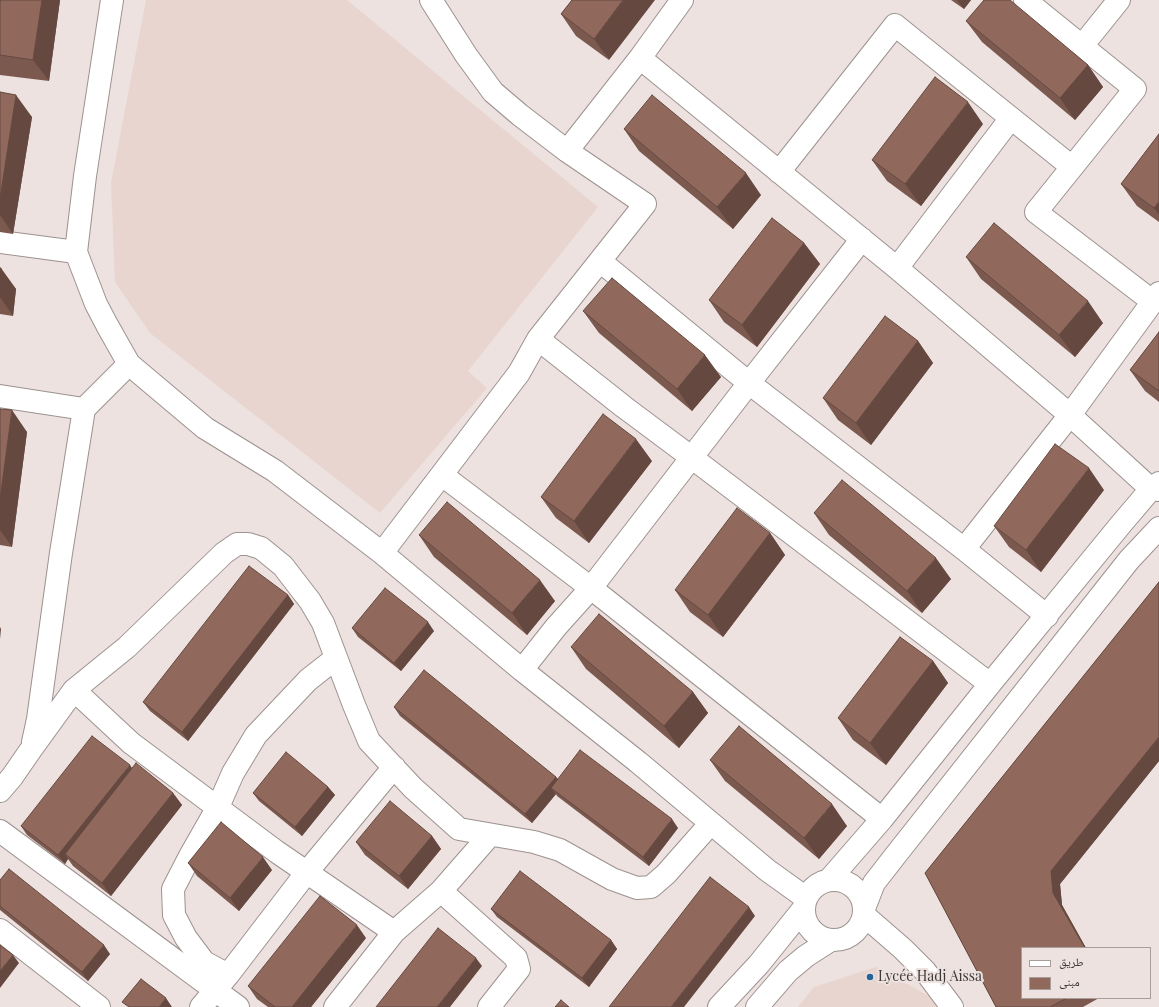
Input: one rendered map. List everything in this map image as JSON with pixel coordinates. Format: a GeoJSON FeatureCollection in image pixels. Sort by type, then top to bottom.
{"type":"FeatureCollection","features":[{"type":"Feature","properties":{"kind":"street"},"geometry":{"type":"LineString","coordinates":[[112,0],[85,176],[76,252],[96,304],[129,364],[205,428],[275,471],[382,553],[522,670],[638,762],[805,903]]}},
{"type":"Feature","properties":{"kind":"street"},"geometry":{"type":"LineString","coordinates":[[382,553],[519,373],[538,340],[645,204],[567,151],[493,92],[466,55],[431,0]]}},
{"type":"Feature","properties":{"kind":"street"},"geometry":{"type":"LineString","coordinates":[[567,151],[640,58],[682,0]]}},
{"type":"Feature","properties":{"kind":"street"},"geometry":{"type":"LineString","coordinates":[[964,549],[1070,415],[1156,297],[1036,212],[1135,89],[1025,0]]}},
{"type":"Feature","properties":{"kind":"street"},"geometry":{"type":"LineString","coordinates":[[1082,46],[1119,0]]}},
{"type":"Feature","properties":{"kind":"street"},"geometry":{"type":"LineString","coordinates":[[778,172],[896,25],[1072,167]]}},
{"type":"Feature","properties":{"kind":"street"},"geometry":{"type":"LineString","coordinates":[[640,58],[897,268],[1156,487],[990,684],[882,819],[829,880]]}},
{"type":"Feature","properties":{"kind":"street"},"geometry":{"type":"LineString","coordinates":[[897,268],[1011,118]]}},
{"type":"Feature","properties":{"kind":"street"},"geometry":{"type":"LineString","coordinates":[[522,670],[556,627],[591,588],[748,383],[862,239]]}},
{"type":"Feature","properties":{"kind":"street"},"geometry":{"type":"LineString","coordinates":[[0,242],[76,252]]}},
{"type":"Feature","properties":{"kind":"street"},"geometry":{"type":"LineString","coordinates":[[600,261],[748,383],[964,549],[1047,616]]}},
{"type":"Feature","properties":{"kind":"street"},"geometry":{"type":"LineString","coordinates":[[538,340],[624,407],[990,684]]}},
{"type":"Feature","properties":{"kind":"street"},"geometry":{"type":"LineString","coordinates":[[32,748],[38,719],[61,553],[84,409],[129,364]]}},
{"type":"Feature","properties":{"kind":"street"},"geometry":{"type":"LineString","coordinates":[[0,396],[84,409]]}},
{"type":"Feature","properties":{"kind":"street"},"geometry":{"type":"LineString","coordinates":[[442,475],[591,588],[882,819]]}},
{"type":"Feature","properties":{"kind":"street"},"geometry":{"type":"LineString","coordinates":[[805,903],[804,917],[808,926],[822,938],[839,940],[856,932],[861,925],[874,883],[1128,560],[1159,528]]}},
{"type":"Feature","properties":{"kind":"street"},"geometry":{"type":"LineString","coordinates":[[4,780],[32,748],[74,690],[127,647],[224,553],[237,544],[248,544],[261,548],[283,566],[310,601],[323,623],[369,741],[413,788],[459,829],[534,842],[560,850],[612,879],[637,888],[651,887],[666,874],[711,823]]}},
{"type":"Feature","properties":{"kind":"street"},"geometry":{"type":"LineString","coordinates":[[238,1007],[222,983],[186,938],[174,915],[173,889],[218,807],[233,773],[256,735],[308,680],[336,658]]}},
{"type":"Feature","properties":{"kind":"street"},"geometry":{"type":"LineString","coordinates":[[74,690],[131,742],[277,852],[394,932]]}},
{"type":"Feature","properties":{"kind":"street"},"geometry":{"type":"LineString","coordinates":[[202,1007],[307,872],[394,767]]}},
{"type":"Feature","properties":{"kind":"street"},"geometry":{"type":"LineString","coordinates":[[0,831],[59,874],[222,983]]}},
{"type":"Feature","properties":{"kind":"street"},"geometry":{"type":"LineString","coordinates":[[335,1007],[394,932],[440,891],[490,835]]}},
{"type":"Feature","properties":{"kind":"street"},"geometry":{"type":"LineString","coordinates":[[719,1007],[759,964],[805,903],[811,890],[819,883],[839,879],[856,888],[862,897],[865,911],[925,971],[952,1007]]}},
{"type":"Feature","properties":{"kind":"street"},"geometry":{"type":"LineString","coordinates":[[440,891],[516,958],[519,969],[489,1007]]}},
{"type":"Feature","properties":{"kind":"street"},"geometry":{"type":"LineString","coordinates":[[0,930],[99,1007]]}},
{"type":"Feature","properties":{"kind":"street"},"geometry":{"type":"LineString","coordinates":[[757,1007],[788,971],[806,956],[831,940]]}},
{"type":"Feature","properties":{"kind":"shaded area"},"geometry":{"type":"Polygon","coordinates":[[[146,0],[347,0],[598,207],[468,371],[487,388],[380,513],[150,333],[115,282],[111,183],[146,0]]]}},
{"type":"Feature","properties":{"kind":"shaded area","name":"Lycée Hadj Aissa"},"geometry":{"type":"Polygon","coordinates":[[[876,967],[949,1007],[798,1007],[814,987],[876,967]]]}},
{"type":"Feature","properties":{"kind":"building"},"geometry":{"type":"Polygon","coordinates":[[[0,0],[42,0],[33,60],[0,55],[0,0]]]}},
{"type":"Feature","properties":{"kind":"building"},"geometry":{"type":"Polygon","coordinates":[[[572,0],[623,0],[594,39],[561,14],[572,0]]]}},
{"type":"Feature","properties":{"kind":"building"},"geometry":{"type":"Polygon","coordinates":[[[984,0],[1010,0],[1088,65],[1060,98],[966,21],[984,0]]]}},
{"type":"Feature","properties":{"kind":"building"},"geometry":{"type":"Polygon","coordinates":[[[935,77],[968,102],[905,184],[872,160],[935,77]]]}},
{"type":"Feature","properties":{"kind":"building"},"geometry":{"type":"Polygon","coordinates":[[[0,92],[16,95],[0,199],[0,92]]]}},
{"type":"Feature","properties":{"kind":"building"},"geometry":{"type":"Polygon","coordinates":[[[652,95],[746,173],[717,207],[624,129],[652,95]]]}},
{"type":"Feature","properties":{"kind":"building"},"geometry":{"type":"Polygon","coordinates":[[[1159,134],[1159,202],[1154,208],[1121,184],[1159,134]]]}},
{"type":"Feature","properties":{"kind":"building"},"geometry":{"type":"Polygon","coordinates":[[[772,218],[804,243],[742,325],[709,300],[772,218]]]}},
{"type":"Feature","properties":{"kind":"building"},"geometry":{"type":"Polygon","coordinates":[[[994,223],[1088,301],[1059,335],[966,257],[994,223]]]}},
{"type":"Feature","properties":{"kind":"building"},"geometry":{"type":"Polygon","coordinates":[[[612,278],[705,355],[677,389],[583,311],[612,278]]]}},
{"type":"Feature","properties":{"kind":"building"},"geometry":{"type":"Polygon","coordinates":[[[885,316],[918,341],[856,423],[823,398],[885,316]]]}},
{"type":"Feature","properties":{"kind":"building"},"geometry":{"type":"Polygon","coordinates":[[[1159,332],[1159,391],[1130,370],[1159,332]]]}},
{"type":"Feature","properties":{"kind":"building"},"geometry":{"type":"Polygon","coordinates":[[[0,409],[12,410],[0,500],[0,409]]]}},
{"type":"Feature","properties":{"kind":"building"},"geometry":{"type":"Polygon","coordinates":[[[603,414],[636,439],[574,521],[541,497],[603,414]]]}},
{"type":"Feature","properties":{"kind":"building"},"geometry":{"type":"Polygon","coordinates":[[[1055,444],[1089,468],[1026,550],[994,526],[1055,444]]]}},
{"type":"Feature","properties":{"kind":"building"},"geometry":{"type":"Polygon","coordinates":[[[842,480],[936,558],[907,591],[814,513],[842,480]]]}},
{"type":"Feature","properties":{"kind":"building"},"geometry":{"type":"Polygon","coordinates":[[[447,502],[540,580],[512,613],[419,535],[447,502]]]}},
{"type":"Feature","properties":{"kind":"building"},"geometry":{"type":"Polygon","coordinates":[[[737,508],[770,533],[708,615],[675,590],[737,508]]]}},
{"type":"Feature","properties":{"kind":"building"},"geometry":{"type":"Polygon","coordinates":[[[249,566],[288,595],[182,732],[143,702],[249,566]]]}},
{"type":"Feature","properties":{"kind":"building"},"geometry":{"type":"Polygon","coordinates":[[[1159,582],[1159,737],[1051,871],[1053,893],[1084,947],[1021,947],[1021,999],[1065,999],[1050,1007],[996,1007],[925,873],[1159,582]]]}},
{"type":"Feature","properties":{"kind":"building"},"geometry":{"type":"Polygon","coordinates":[[[385,588],[428,622],[394,663],[352,628],[385,588]]]}},
{"type":"Feature","properties":{"kind":"building"},"geometry":{"type":"Polygon","coordinates":[[[599,614],[693,692],[664,726],[571,647],[599,614]]]}},
{"type":"Feature","properties":{"kind":"building"},"geometry":{"type":"Polygon","coordinates":[[[900,637],[933,661],[870,743],[838,718],[900,637]]]}},
{"type":"Feature","properties":{"kind":"building"},"geometry":{"type":"Polygon","coordinates":[[[424,670],[556,777],[525,814],[394,707],[424,670]]]}},
{"type":"Feature","properties":{"kind":"building"},"geometry":{"type":"Polygon","coordinates":[[[739,726],[832,804],[804,838],[710,760],[739,726]]]}},
{"type":"Feature","properties":{"kind":"building"},"geometry":{"type":"Polygon","coordinates":[[[92,736],[130,765],[58,855],[21,826],[92,736]]]}},
{"type":"Feature","properties":{"kind":"building"},"geometry":{"type":"Polygon","coordinates":[[[580,750],[672,819],[643,857],[551,788],[580,750]]]}},
{"type":"Feature","properties":{"kind":"building"},"geometry":{"type":"Polygon","coordinates":[[[286,752],[328,787],[295,827],[253,793],[286,752]]]}},
{"type":"Feature","properties":{"kind":"building"},"geometry":{"type":"Polygon","coordinates":[[[136,763],[173,793],[102,883],[65,854],[136,763]]]}},
{"type":"Feature","properties":{"kind":"building"},"geometry":{"type":"Polygon","coordinates":[[[390,801],[432,836],[399,876],[356,842],[390,801]]]}},
{"type":"Feature","properties":{"kind":"building"},"geometry":{"type":"Polygon","coordinates":[[[221,822],[263,857],[230,898],[188,863],[221,822]]]}},
{"type":"Feature","properties":{"kind":"building"},"geometry":{"type":"Polygon","coordinates":[[[9,869],[104,945],[82,972],[0,906],[0,880],[9,869]]]}},
{"type":"Feature","properties":{"kind":"building"},"geometry":{"type":"Polygon","coordinates":[[[520,871],[611,940],[582,978],[491,909],[520,871]]]}},
{"type":"Feature","properties":{"kind":"building"},"geometry":{"type":"Polygon","coordinates":[[[710,877],[749,907],[671,1007],[609,1007],[710,877]]]}},
{"type":"Feature","properties":{"kind":"building"},"geometry":{"type":"Polygon","coordinates":[[[320,896],[357,925],[292,1007],[275,1007],[248,986],[320,896]]]}},
{"type":"Feature","properties":{"kind":"building"},"geometry":{"type":"Polygon","coordinates":[[[438,928],[476,958],[437,1007],[376,1007],[438,928]]]}},
{"type":"Feature","properties":{"kind":"building"},"geometry":{"type":"Polygon","coordinates":[[[0,945],[13,955],[0,971],[0,945]]]}},
{"type":"Feature","properties":{"kind":"building"},"geometry":{"type":"Polygon","coordinates":[[[141,979],[166,998],[159,1007],[129,1007],[122,1002],[141,979]]]}},
{"type":"Feature","properties":{"kind":"building"},"geometry":{"type":"Polygon","coordinates":[[[561,1000],[569,1007],[555,1007],[561,1000]]]}},
{"type":"Feature","properties":{"kind":"place","name":"Lycée Hadj Aissa"},"geometry":{"type":"Point","coordinates":[870,977]}}]}
